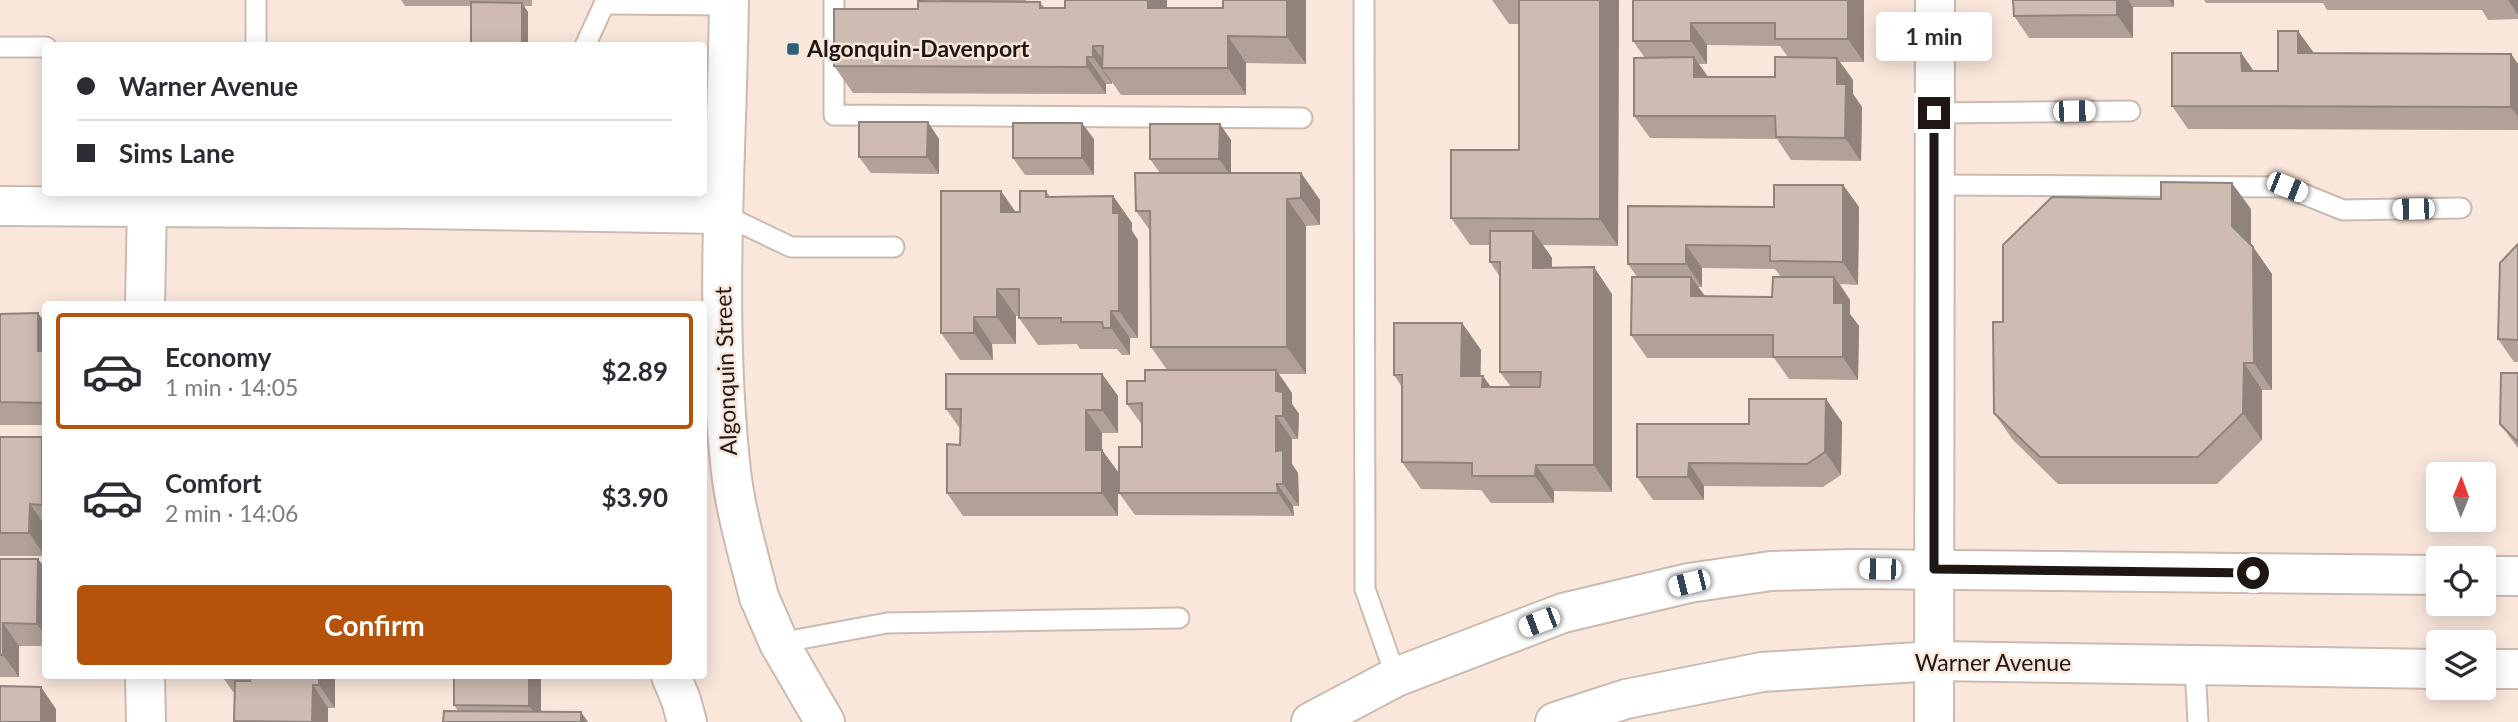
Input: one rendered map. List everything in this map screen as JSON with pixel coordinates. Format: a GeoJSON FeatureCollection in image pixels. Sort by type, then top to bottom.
{"type":"FeatureCollection","features":[{"type":"Feature","properties":{"kind":"main road"},"geometry":{"type":"LineString","coordinates":[[1934,722],[1935,0]]}},
{"type":"Feature","properties":{"kind":"main road","name":"Algonquin Street"},"geometry":{"type":"LineString","coordinates":[[729,2],[722,214],[723,363],[730,464],[741,526],[759,597],[779,643],[825,722]]}},
{"type":"Feature","properties":{"kind":"main road"},"geometry":{"type":"LineString","coordinates":[[0,206],[147,206],[256,200],[574,202],[722,214]]}},
{"type":"Feature","properties":{"kind":"main road"},"geometry":{"type":"LineString","coordinates":[[145,301],[147,206]]}},
{"type":"Feature","properties":{"kind":"main road"},"geometry":{"type":"LineString","coordinates":[[1311,722],[1396,677],[1563,613],[1689,583],[1771,571],[1934,569],[2426,576]]}},
{"type":"Feature","properties":{"kind":"main road"},"geometry":{"type":"LineString","coordinates":[[2496,576],[2518,576]]}},
{"type":"Feature","properties":{"kind":"main road","name":"Warner Avenue"},"geometry":{"type":"LineString","coordinates":[[1555,722],[1626,699],[1762,672],[1934,661],[2426,669]]}},
{"type":"Feature","properties":{"kind":"main road"},"geometry":{"type":"LineString","coordinates":[[2496,669],[2518,669]]}},
{"type":"Feature","properties":{"kind":"main road"},"geometry":{"type":"LineString","coordinates":[[145,679],[146,722]]}},
{"type":"Feature","properties":{"kind":"main road"},"geometry":{"type":"LineString","coordinates":[[672,679],[687,722]]}},
{"type":"Feature","properties":{"kind":"lane"},"geometry":{"type":"LineString","coordinates":[[256,0],[256,42]]}},
{"type":"Feature","properties":{"kind":"lane"},"geometry":{"type":"LineString","coordinates":[[834,0],[834,115],[1302,118]]}},
{"type":"Feature","properties":{"kind":"lane"},"geometry":{"type":"LineString","coordinates":[[1364,0],[1365,589],[1396,677]]}},
{"type":"Feature","properties":{"kind":"lane"},"geometry":{"type":"LineString","coordinates":[[587,42],[606,2],[729,2]]}},
{"type":"Feature","properties":{"kind":"lane"},"geometry":{"type":"LineString","coordinates":[[0,47],[42,47]]}},
{"type":"Feature","properties":{"kind":"lane"},"geometry":{"type":"LineString","coordinates":[[1934,113],[2130,111]]}},
{"type":"Feature","properties":{"kind":"lane"},"geometry":{"type":"LineString","coordinates":[[1933,185],[2287,187],[2343,210],[2460,208]]}},
{"type":"Feature","properties":{"kind":"lane"},"geometry":{"type":"LineString","coordinates":[[722,214],[791,247],[894,247]]}},
{"type":"Feature","properties":{"kind":"lane"},"geometry":{"type":"LineString","coordinates":[[779,643],[887,623],[1179,618]]}},
{"type":"Feature","properties":{"kind":"lane"},"geometry":{"type":"LineString","coordinates":[[2194,666],[2198,722]]}},
{"type":"Feature","properties":{"kind":"building"},"geometry":{"type":"Polygon","coordinates":[[[1065,0],[1148,0],[1148,8],[1223,8],[1223,0],[1287,0],[1287,37],[1228,36],[1228,68],[1102,68],[1103,46],[1093,46],[1093,57],[1087,57],[1087,67],[834,66],[834,9],[918,9],[918,1],[1040,2],[1040,8],[1065,8],[1065,0]]]}},
{"type":"Feature","properties":{"kind":"building"},"geometry":{"type":"Polygon","coordinates":[[[1519,0],[1600,0],[1600,219],[1451,218],[1451,150],[1519,150],[1519,0]]]}},
{"type":"Feature","properties":{"kind":"building"},"geometry":{"type":"Polygon","coordinates":[[[1633,0],[1848,0],[1848,39],[1775,39],[1775,23],[1691,23],[1691,41],[1633,41],[1633,0]]]}},
{"type":"Feature","properties":{"kind":"building"},"geometry":{"type":"Polygon","coordinates":[[[2013,0],[2117,0],[2117,15],[2014,16],[2013,0]]]}},
{"type":"Feature","properties":{"kind":"building"},"geometry":{"type":"Polygon","coordinates":[[[471,2],[522,3],[522,42],[471,42],[471,2]]]}},
{"type":"Feature","properties":{"kind":"building"},"geometry":{"type":"Polygon","coordinates":[[[2278,31],[2298,31],[2298,53],[2511,54],[2511,107],[2172,106],[2172,53],[2241,53],[2242,71],[2278,71],[2278,31]]]}},
{"type":"Feature","properties":{"kind":"building"},"geometry":{"type":"Polygon","coordinates":[[[1694,57],[1694,77],[1775,77],[1775,57],[1837,58],[1837,84],[1846,84],[1845,138],[1776,137],[1775,116],[1634,116],[1634,58],[1694,57]]]}},
{"type":"Feature","properties":{"kind":"building"},"geometry":{"type":"Polygon","coordinates":[[[859,122],[928,122],[927,157],[859,157],[859,122]]]}},
{"type":"Feature","properties":{"kind":"building"},"geometry":{"type":"Polygon","coordinates":[[[1013,123],[1082,123],[1082,158],[1013,158],[1013,123]]]}},
{"type":"Feature","properties":{"kind":"building"},"geometry":{"type":"Polygon","coordinates":[[[1150,124],[1220,124],[1219,159],[1150,159],[1150,124]]]}},
{"type":"Feature","properties":{"kind":"building"},"geometry":{"type":"Polygon","coordinates":[[[1135,173],[1301,173],[1301,198],[1287,199],[1287,347],[1151,347],[1150,211],[1136,211],[1135,173]]]}},
{"type":"Feature","properties":{"kind":"building"},"geometry":{"type":"Polygon","coordinates":[[[2161,182],[2232,183],[2232,226],[2253,247],[2254,363],[2244,363],[2243,413],[2198,457],[2040,457],[1994,413],[1993,322],[2003,322],[2003,245],[2052,197],[2161,199],[2161,182]]]}},
{"type":"Feature","properties":{"kind":"building"},"geometry":{"type":"Polygon","coordinates":[[[1774,185],[1843,185],[1843,262],[1770,261],[1770,246],[1686,245],[1686,264],[1628,264],[1628,206],[1774,207],[1774,185]]]}},
{"type":"Feature","properties":{"kind":"building"},"geometry":{"type":"Polygon","coordinates":[[[941,191],[1001,191],[1001,212],[1020,212],[1020,191],[1046,191],[1046,197],[1113,196],[1113,213],[1119,213],[1119,311],[1111,311],[1111,328],[1103,328],[1102,322],[1019,318],[1019,289],[997,289],[997,317],[974,317],[974,333],[941,333],[941,191]]]}},
{"type":"Feature","properties":{"kind":"building"},"geometry":{"type":"Polygon","coordinates":[[[1490,231],[1533,231],[1533,268],[1594,267],[1594,465],[1536,465],[1535,476],[1472,476],[1472,463],[1402,462],[1402,375],[1394,375],[1394,323],[1462,323],[1461,376],[1483,376],[1482,387],[1540,387],[1541,372],[1500,372],[1500,262],[1490,262],[1490,231]]]}},
{"type":"Feature","properties":{"kind":"building"},"geometry":{"type":"Polygon","coordinates":[[[2518,244],[2518,340],[2498,339],[2500,263],[2518,244]]]}},
{"type":"Feature","properties":{"kind":"building"},"geometry":{"type":"Polygon","coordinates":[[[1632,277],[1691,277],[1691,296],[1772,297],[1773,277],[1834,277],[1834,303],[1843,303],[1843,357],[1773,357],[1773,335],[1631,335],[1632,277]]]}},
{"type":"Feature","properties":{"kind":"building"},"geometry":{"type":"Polygon","coordinates":[[[38,313],[38,351],[42,351],[42,403],[0,402],[0,314],[38,313]]]}},
{"type":"Feature","properties":{"kind":"building"},"geometry":{"type":"Polygon","coordinates":[[[1145,370],[1276,370],[1276,391],[1283,392],[1283,416],[1276,416],[1276,451],[1283,450],[1283,484],[1277,484],[1278,493],[1119,493],[1119,447],[1142,447],[1142,403],[1127,404],[1127,381],[1145,381],[1145,370]]]}},
{"type":"Feature","properties":{"kind":"building"},"geometry":{"type":"Polygon","coordinates":[[[2501,373],[2518,373],[2518,442],[2500,424],[2501,373]]]}},
{"type":"Feature","properties":{"kind":"building"},"geometry":{"type":"Polygon","coordinates":[[[946,374],[1102,374],[1102,410],[1086,410],[1086,450],[1102,450],[1102,493],[947,493],[947,444],[960,445],[961,409],[946,409],[946,374]]]}},
{"type":"Feature","properties":{"kind":"building"},"geometry":{"type":"Polygon","coordinates":[[[1749,399],[1826,399],[1825,452],[1807,464],[1689,463],[1688,477],[1637,477],[1637,424],[1749,424],[1749,399]]]}},
{"type":"Feature","properties":{"kind":"building"},"geometry":{"type":"Polygon","coordinates":[[[0,437],[42,437],[42,505],[30,504],[29,533],[0,533],[0,437]]]}},
{"type":"Feature","properties":{"kind":"building"},"geometry":{"type":"Polygon","coordinates":[[[0,559],[38,559],[37,624],[3,623],[3,655],[0,655],[0,559]]]}},
{"type":"Feature","properties":{"kind":"building"},"geometry":{"type":"Polygon","coordinates":[[[319,679],[319,685],[313,685],[312,722],[234,721],[235,681],[319,679]]]}},
{"type":"Feature","properties":{"kind":"building"},"geometry":{"type":"Polygon","coordinates":[[[454,679],[529,679],[529,706],[454,705],[454,679]]]}},
{"type":"Feature","properties":{"kind":"building"},"geometry":{"type":"Polygon","coordinates":[[[0,686],[41,687],[41,722],[0,722],[0,686]]]}},
{"type":"Feature","properties":{"kind":"building"},"geometry":{"type":"Polygon","coordinates":[[[444,711],[581,712],[581,722],[443,722],[444,711]]]}},
{"type":"Feature","properties":{"kind":"place","name":"Algonquin-Davenport"},"geometry":{"type":"Point","coordinates":[793,49]}},
{"type":"Feature","properties":{"kind":"route"},"geometry":{"type":"LineString","coordinates":[[1934,113],[1934,569],[2253,573]]}}]}
